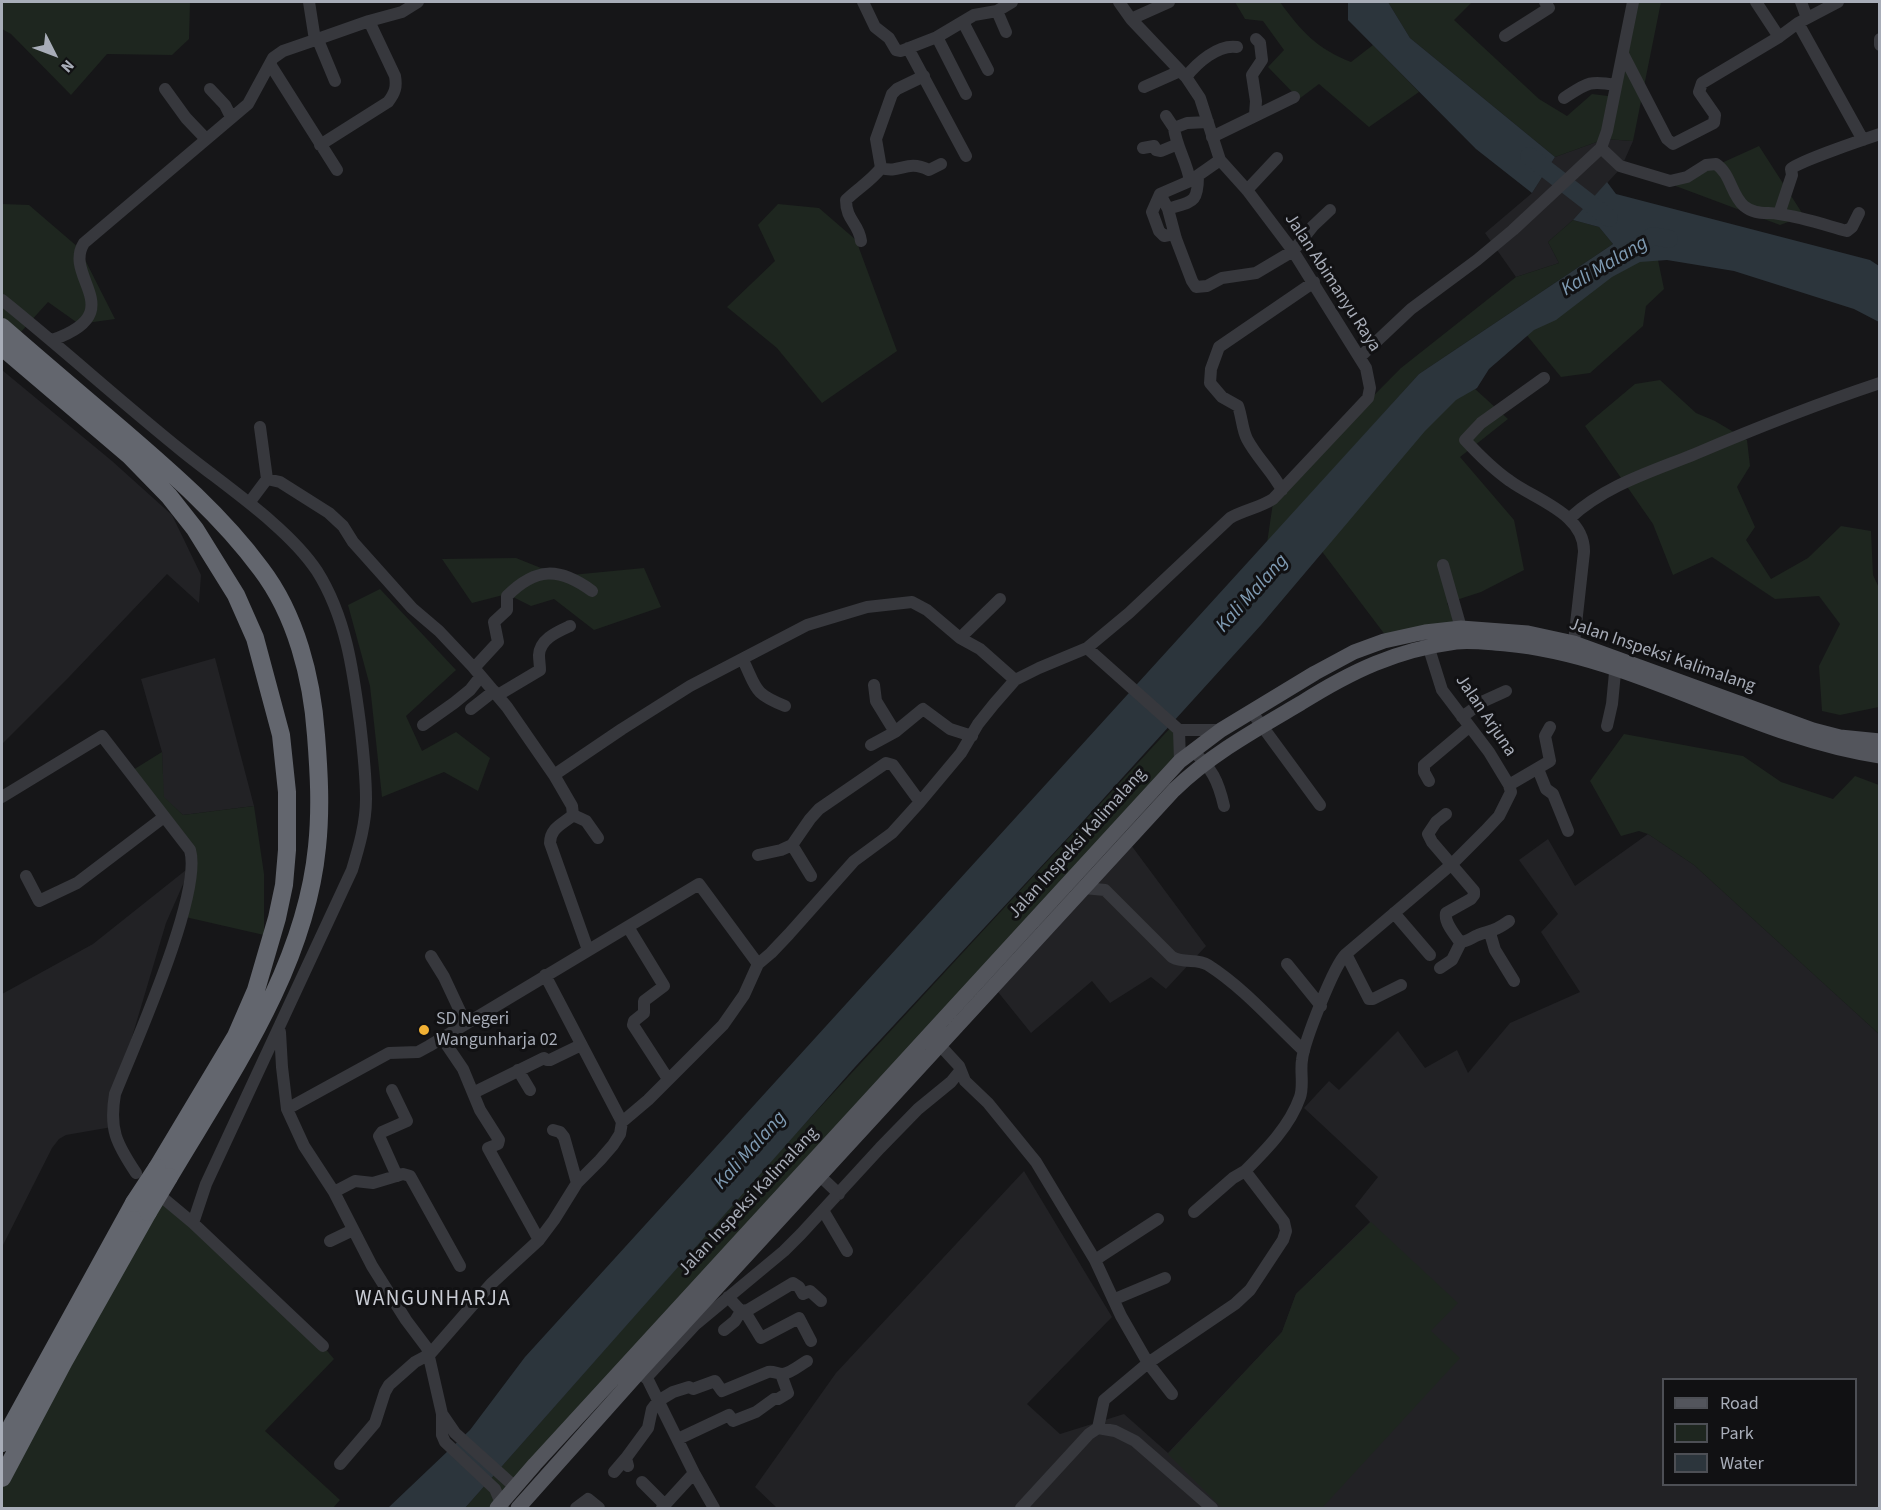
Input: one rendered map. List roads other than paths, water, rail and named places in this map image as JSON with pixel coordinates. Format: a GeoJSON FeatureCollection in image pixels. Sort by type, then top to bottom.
{"type":"FeatureCollection","features":[{"type":"Feature","properties":{"kind":"highway"},"geometry":{"type":"LineString","coordinates":[[2,327],[193,492],[234,535],[262,570],[286,607],[305,668],[313,703],[320,790],[317,849],[303,919],[280,980],[249,1043],[163,1172],[2,1443]]}},
{"type":"Feature","properties":{"kind":"highway"},"geometry":{"type":"LineString","coordinates":[[2,347],[130,456],[169,496],[195,529],[236,595],[255,638],[281,735],[287,792],[287,850],[284,885],[277,918],[256,990],[236,1036],[163,1172]]}},
{"type":"Feature","properties":{"kind":"highway"},"geometry":{"type":"LineString","coordinates":[[2,1478],[141,1208]]}},
{"type":"Feature","properties":{"kind":"main road","name":"Jalan Inspeksi Kalimalang"},"geometry":{"type":"LineString","coordinates":[[1061,903],[1084,888],[1174,790],[1205,762],[1342,679],[1426,639],[1461,628],[1528,633],[1813,730],[1840,737],[1880,741]]}},
{"type":"Feature","properties":{"kind":"main road","name":"Jalan Inspeksi Kalimalang"},"geometry":{"type":"LineString","coordinates":[[500,1507],[512,1483],[935,1040],[1061,903],[1180,761],[1192,751],[1251,711],[1333,663],[1384,641],[1426,639],[1573,649]]}},
{"type":"Feature","properties":{"kind":"main road"},"geometry":{"type":"LineString","coordinates":[[1333,663],[1342,679]]}},
{"type":"Feature","properties":{"kind":"main road","name":"Jalan Inspeksi Kalimalang"},"geometry":{"type":"LineString","coordinates":[[1616,664],[1813,742],[1880,756]]}},
{"type":"Feature","properties":{"kind":"main road","name":"Jalan Inspeksi Kalimalang"},"geometry":{"type":"LineString","coordinates":[[521,1507],[819,1176],[935,1040]]}},
{"type":"Feature","properties":{"kind":"street"},"geometry":{"type":"LineString","coordinates":[[309,2],[316,40],[335,81]]}},
{"type":"Feature","properties":{"kind":"street"},"geometry":{"type":"LineString","coordinates":[[52,340],[70,333],[79,326],[92,308],[91,293],[80,262],[84,243],[248,104],[273,58],[283,51],[402,12],[418,2]]}},
{"type":"Feature","properties":{"kind":"street"},"geometry":{"type":"LineString","coordinates":[[863,2],[875,27],[889,38],[896,50],[901,51],[937,37],[974,15],[997,11],[1012,2]]}},
{"type":"Feature","properties":{"kind":"street","name":"Jalan Abimanyu Raya"},"geometry":{"type":"LineString","coordinates":[[1015,680],[1086,648],[1129,613],[1230,518],[1241,511],[1264,504],[1282,490],[1368,398],[1369,378],[1360,357],[1293,251],[1247,190],[1220,160],[1200,98],[1183,74],[1131,19],[1119,2]]}},
{"type":"Feature","properties":{"kind":"street"},"geometry":{"type":"LineString","coordinates":[[1131,19],[1169,2]]}},
{"type":"Feature","properties":{"kind":"street"},"geometry":{"type":"LineString","coordinates":[[1505,36],[1549,8],[1545,2]]}},
{"type":"Feature","properties":{"kind":"street"},"geometry":{"type":"LineString","coordinates":[[1360,357],[1412,309],[1513,230],[1598,151],[1607,131],[1633,2]]}},
{"type":"Feature","properties":{"kind":"street"},"geometry":{"type":"LineString","coordinates":[[1756,2],[1779,37]]}},
{"type":"Feature","properties":{"kind":"street"},"geometry":{"type":"LineString","coordinates":[[1801,2],[1803,20],[1863,140]]}},
{"type":"Feature","properties":{"kind":"street"},"geometry":{"type":"LineString","coordinates":[[1623,54],[1667,139],[1673,144],[1714,123],[1715,115],[1699,92],[1702,83],[1803,20],[1838,2]]}},
{"type":"Feature","properties":{"kind":"street"},"geometry":{"type":"LineString","coordinates":[[997,11],[1006,32]]}},
{"type":"Feature","properties":{"kind":"street"},"geometry":{"type":"LineString","coordinates":[[320,145],[388,102],[394,94],[395,76],[369,21]]}},
{"type":"Feature","properties":{"kind":"street"},"geometry":{"type":"LineString","coordinates":[[963,22],[988,70]]}},
{"type":"Feature","properties":{"kind":"street"},"geometry":{"type":"LineString","coordinates":[[937,37],[966,93]]}},
{"type":"Feature","properties":{"kind":"street"},"geometry":{"type":"LineString","coordinates":[[1256,115],[1252,75],[1262,60],[1260,43],[1257,39]]}},
{"type":"Feature","properties":{"kind":"street"},"geometry":{"type":"LineString","coordinates":[[1880,39],[1880,45]]}},
{"type":"Feature","properties":{"kind":"street"},"geometry":{"type":"LineString","coordinates":[[1144,87],[1183,74],[1223,48],[1237,47]]}},
{"type":"Feature","properties":{"kind":"street"},"geometry":{"type":"LineString","coordinates":[[908,48],[966,156]]}},
{"type":"Feature","properties":{"kind":"street"},"geometry":{"type":"LineString","coordinates":[[270,64],[337,170]]}},
{"type":"Feature","properties":{"kind":"street"},"geometry":{"type":"LineString","coordinates":[[861,241],[860,234],[848,216],[846,200],[860,186],[874,177],[881,168],[876,139],[888,101],[897,89],[924,76]]}},
{"type":"Feature","properties":{"kind":"street"},"geometry":{"type":"LineString","coordinates":[[1564,98],[1585,84],[1598,82],[1616,85]]}},
{"type":"Feature","properties":{"kind":"street"},"geometry":{"type":"LineString","coordinates":[[165,89],[186,118],[206,139]]}},
{"type":"Feature","properties":{"kind":"street"},"geometry":{"type":"LineString","coordinates":[[210,89],[225,105],[231,117]]}},
{"type":"Feature","properties":{"kind":"street"},"geometry":{"type":"LineString","coordinates":[[1212,137],[1294,97]]}},
{"type":"Feature","properties":{"kind":"street"},"geometry":{"type":"LineString","coordinates":[[1166,116],[1174,128],[1178,144],[1194,178],[1197,196],[1192,202],[1168,209]]}},
{"type":"Feature","properties":{"kind":"street"},"geometry":{"type":"LineString","coordinates":[[1174,128],[1187,123],[1208,122]]}},
{"type":"Feature","properties":{"kind":"street"},"geometry":{"type":"LineString","coordinates":[[1779,214],[1792,175],[1791,169],[1795,164],[1816,159],[1880,134]]}},
{"type":"Feature","properties":{"kind":"street"},"geometry":{"type":"LineString","coordinates":[[1143,148],[1155,146],[1156,150],[1161,151],[1178,144]]}},
{"type":"Feature","properties":{"kind":"street"},"geometry":{"type":"LineString","coordinates":[[1598,151],[1620,166],[1670,181],[1687,177],[1706,165],[1716,164],[1725,172],[1744,206],[1760,213],[1779,214],[1846,231],[1852,227],[1859,213]]}},
{"type":"Feature","properties":{"kind":"street"},"geometry":{"type":"LineString","coordinates":[[1247,190],[1277,158]]}},
{"type":"Feature","properties":{"kind":"street"},"geometry":{"type":"LineString","coordinates":[[1174,234],[1164,236],[1159,231],[1152,212],[1160,194],[1194,178],[1220,160]]}},
{"type":"Feature","properties":{"kind":"street"},"geometry":{"type":"LineString","coordinates":[[881,168],[891,171],[909,165],[920,166],[928,170],[940,164]]}},
{"type":"Feature","properties":{"kind":"street"},"geometry":{"type":"LineString","coordinates":[[1160,194],[1168,209],[1174,234],[1196,287],[1207,286],[1222,278],[1256,273],[1293,251],[1309,230],[1330,210]]}},
{"type":"Feature","properties":{"kind":"street"},"geometry":{"type":"LineString","coordinates":[[1282,490],[1274,474],[1259,459],[1246,437],[1238,406],[1222,397],[1210,383],[1211,369],[1219,347],[1314,282]]}},
{"type":"Feature","properties":{"kind":"street"},"geometry":{"type":"LineString","coordinates":[[2,300],[181,450],[249,503],[294,543],[315,569],[337,611],[354,676],[364,759],[366,801],[361,838],[352,870],[206,1184],[193,1223]]}},
{"type":"Feature","properties":{"kind":"street"},"geometry":{"type":"LineString","coordinates":[[1544,378],[1481,423],[1465,440],[1510,481],[1570,518],[1580,532],[1584,544],[1573,649]]}},
{"type":"Feature","properties":{"kind":"street"},"geometry":{"type":"LineString","coordinates":[[1570,518],[1595,498],[1631,479],[1796,412],[1880,383]]}},
{"type":"Feature","properties":{"kind":"street"},"geometry":{"type":"LineString","coordinates":[[249,503],[267,479],[260,427]]}},
{"type":"Feature","properties":{"kind":"street"},"geometry":{"type":"LineString","coordinates":[[267,479],[280,482],[329,513],[343,526],[354,542],[412,608],[439,631],[478,672],[496,693],[554,775],[572,806],[573,815]]}},
{"type":"Feature","properties":{"kind":"street"},"geometry":{"type":"LineString","coordinates":[[1443,565],[1461,628]]}},
{"type":"Feature","properties":{"kind":"street"},"geometry":{"type":"LineString","coordinates":[[423,724],[470,690],[478,672],[498,642],[495,621],[507,610],[507,596],[517,585],[533,575],[562,574],[592,591]]}},
{"type":"Feature","properties":{"kind":"street"},"geometry":{"type":"LineString","coordinates":[[960,638],[1000,598]]}},
{"type":"Feature","properties":{"kind":"street"},"geometry":{"type":"LineString","coordinates":[[340,1464],[375,1423],[385,1392],[390,1385],[415,1362],[430,1354],[491,1284],[539,1240],[576,1183],[613,1145],[620,1134],[622,1122],[704,1046],[732,1014],[751,982],[758,964],[789,934],[854,861],[892,833],[961,753],[994,704],[1015,680],[980,649],[960,638],[927,610],[912,602],[867,607],[807,625],[690,686],[554,775]]}},
{"type":"Feature","properties":{"kind":"street"},"geometry":{"type":"LineString","coordinates":[[471,709],[539,671],[541,668],[539,652],[543,644],[551,636],[570,626]]}},
{"type":"Feature","properties":{"kind":"street","name":"Jalan Arjuna"},"geometry":{"type":"LineString","coordinates":[[1426,639],[1442,690],[1489,752],[1509,785]]}},
{"type":"Feature","properties":{"kind":"street"},"geometry":{"type":"LineString","coordinates":[[1086,648],[1175,727],[1221,730]]}},
{"type":"Feature","properties":{"kind":"street"},"geometry":{"type":"LineString","coordinates":[[743,660],[758,692],[784,706]]}},
{"type":"Feature","properties":{"kind":"street"},"geometry":{"type":"LineString","coordinates":[[1606,726],[1612,704],[1616,664]]}},
{"type":"Feature","properties":{"kind":"street"},"geometry":{"type":"LineString","coordinates":[[874,685],[876,701],[895,732]]}},
{"type":"Feature","properties":{"kind":"street"},"geometry":{"type":"LineString","coordinates":[[1429,781],[1424,772],[1424,765],[1484,701],[1506,691]]}},
{"type":"Feature","properties":{"kind":"street"},"geometry":{"type":"LineString","coordinates":[[871,745],[895,732],[923,709],[950,729],[972,736]]}},
{"type":"Feature","properties":{"kind":"street"},"geometry":{"type":"LineString","coordinates":[[1251,711],[1320,805]]}},
{"type":"Feature","properties":{"kind":"street"},"geometry":{"type":"LineString","coordinates":[[1175,727],[1180,761]]}},
{"type":"Feature","properties":{"kind":"street"},"geometry":{"type":"LineString","coordinates":[[1194,1212],[1245,1171],[1275,1139],[1300,1095],[1307,1039],[1337,964],[1452,864],[1499,816],[1511,792],[1509,785],[1548,763],[1551,759],[1545,736],[1550,727]]}},
{"type":"Feature","properties":{"kind":"street"},"geometry":{"type":"LineString","coordinates":[[2,796],[102,736],[190,850],[192,858],[187,895],[172,949],[115,1094],[112,1110],[112,1127],[115,1136],[135,1173]]}},
{"type":"Feature","properties":{"kind":"street"},"geometry":{"type":"LineString","coordinates":[[1192,751],[1211,770],[1218,783],[1224,806]]}},
{"type":"Feature","properties":{"kind":"street"},"geometry":{"type":"LineString","coordinates":[[758,855],[792,845],[819,809],[885,763],[893,765],[920,802]]}},
{"type":"Feature","properties":{"kind":"street"},"geometry":{"type":"LineString","coordinates":[[1538,769],[1546,789],[1553,794],[1568,831]]}},
{"type":"Feature","properties":{"kind":"street"},"geometry":{"type":"LineString","coordinates":[[1446,814],[1436,822],[1428,834],[1432,842],[1473,891],[1474,895],[1471,899],[1448,910],[1445,915],[1454,935],[1461,942]]}},
{"type":"Feature","properties":{"kind":"street"},"geometry":{"type":"LineString","coordinates":[[573,815],[586,821],[598,838]]}},
{"type":"Feature","properties":{"kind":"street"},"geometry":{"type":"LineString","coordinates":[[573,815],[553,830],[550,834],[550,843],[588,950]]}},
{"type":"Feature","properties":{"kind":"street"},"geometry":{"type":"LineString","coordinates":[[26,876],[39,901],[77,883],[164,817]]}},
{"type":"Feature","properties":{"kind":"street"},"geometry":{"type":"LineString","coordinates":[[792,845],[811,876]]}},
{"type":"Feature","properties":{"kind":"street"},"geometry":{"type":"LineString","coordinates":[[288,1109],[389,1053],[418,1052],[699,884],[758,964]]}},
{"type":"Feature","properties":{"kind":"street"},"geometry":{"type":"LineString","coordinates":[[1084,888],[1105,890],[1172,957],[1177,960],[1198,961],[1208,965],[1242,993],[1304,1051]]}},
{"type":"Feature","properties":{"kind":"street"},"geometry":{"type":"LineString","coordinates":[[1394,913],[1430,955]]}},
{"type":"Feature","properties":{"kind":"street"},"geometry":{"type":"LineString","coordinates":[[1440,968],[1452,960],[1461,942],[1490,933],[1509,921]]}},
{"type":"Feature","properties":{"kind":"street"},"geometry":{"type":"LineString","coordinates":[[628,927],[664,986],[644,1001],[644,1013],[634,1021],[633,1025],[668,1079]]}},
{"type":"Feature","properties":{"kind":"street"},"geometry":{"type":"LineString","coordinates":[[1490,933],[1495,950],[1514,981]]}},
{"type":"Feature","properties":{"kind":"street"},"geometry":{"type":"LineString","coordinates":[[1346,954],[1369,999],[1401,984]]}},
{"type":"Feature","properties":{"kind":"street"},"geometry":{"type":"LineString","coordinates":[[431,956],[444,977],[466,1024]]}},
{"type":"Feature","properties":{"kind":"street"},"geometry":{"type":"LineString","coordinates":[[1287,964],[1321,1006]]}},
{"type":"Feature","properties":{"kind":"street"},"geometry":{"type":"LineString","coordinates":[[545,975],[622,1122]]}},
{"type":"Feature","properties":{"kind":"street"},"geometry":{"type":"LineString","coordinates":[[280,1027],[282,1067],[288,1109],[304,1146],[334,1192],[352,1230],[392,1298],[430,1354],[442,1414],[450,1437],[495,1489],[500,1507]]}},
{"type":"Feature","properties":{"kind":"street"},"geometry":{"type":"LineString","coordinates":[[442,1038],[463,1069],[480,1110],[499,1142],[488,1148],[539,1240]]}},
{"type":"Feature","properties":{"kind":"street"},"geometry":{"type":"LineString","coordinates":[[935,1040],[956,1061],[965,1081],[988,1102],[1036,1162],[1095,1260],[1121,1316],[1148,1363],[1172,1394]]}},
{"type":"Feature","properties":{"kind":"street"},"geometry":{"type":"LineString","coordinates":[[473,1093],[544,1058],[550,1060],[581,1045]]}},
{"type":"Feature","properties":{"kind":"street"},"geometry":{"type":"LineString","coordinates":[[262,1065],[282,1067]]}},
{"type":"Feature","properties":{"kind":"street"},"geometry":{"type":"LineString","coordinates":[[518,1070],[530,1090]]}},
{"type":"Feature","properties":{"kind":"street"},"geometry":{"type":"LineString","coordinates":[[714,1509],[644,1373],[695,1325],[784,1251],[824,1212],[918,1109],[951,1082],[960,1071]]}},
{"type":"Feature","properties":{"kind":"street"},"geometry":{"type":"LineString","coordinates":[[392,1090],[407,1121],[378,1136],[397,1176]]}},
{"type":"Feature","properties":{"kind":"street"},"geometry":{"type":"LineString","coordinates":[[553,1130],[560,1132],[564,1137],[576,1183]]}},
{"type":"Feature","properties":{"kind":"street"},"geometry":{"type":"LineString","coordinates":[[1098,1428],[1104,1400],[1148,1363],[1235,1304],[1250,1290],[1283,1240],[1286,1231],[1284,1222],[1245,1171]]}},
{"type":"Feature","properties":{"kind":"street"},"geometry":{"type":"LineString","coordinates":[[334,1192],[355,1180],[373,1183],[403,1174],[410,1176],[460,1266]]}},
{"type":"Feature","properties":{"kind":"street"},"geometry":{"type":"LineString","coordinates":[[819,1176],[839,1194]]}},
{"type":"Feature","properties":{"kind":"street"},"geometry":{"type":"LineString","coordinates":[[163,1198],[193,1223],[323,1346]]}},
{"type":"Feature","properties":{"kind":"street"},"geometry":{"type":"LineString","coordinates":[[824,1212],[847,1251]]}},
{"type":"Feature","properties":{"kind":"street"},"geometry":{"type":"LineString","coordinates":[[1095,1260],[1158,1219]]}},
{"type":"Feature","properties":{"kind":"street"},"geometry":{"type":"LineString","coordinates":[[330,1241],[352,1230]]}},
{"type":"Feature","properties":{"kind":"street"},"geometry":{"type":"LineString","coordinates":[[744,1258],[758,1271]]}},
{"type":"Feature","properties":{"kind":"street"},"geometry":{"type":"LineString","coordinates":[[1115,1299],[1165,1278]]}},
{"type":"Feature","properties":{"kind":"street"},"geometry":{"type":"LineString","coordinates":[[741,1311],[748,1310],[793,1283],[803,1294],[810,1290],[821,1301]]}},
{"type":"Feature","properties":{"kind":"street"},"geometry":{"type":"LineString","coordinates":[[728,1297],[747,1315],[761,1338],[799,1318],[811,1341]]}},
{"type":"Feature","properties":{"kind":"street"},"geometry":{"type":"LineString","coordinates":[[724,1330],[735,1321],[741,1311]]}},
{"type":"Feature","properties":{"kind":"street"},"geometry":{"type":"LineString","coordinates":[[614,1472],[627,1462],[648,1428],[652,1409],[658,1401],[673,1392],[688,1387],[693,1389],[715,1381],[722,1391],[768,1372],[781,1374],[807,1361]]}},
{"type":"Feature","properties":{"kind":"street"},"geometry":{"type":"LineString","coordinates":[[678,1439],[729,1415],[733,1421],[756,1412],[774,1399],[788,1393],[781,1374]]}},
{"type":"Feature","properties":{"kind":"street"},"geometry":{"type":"LineString","coordinates":[[1021,1509],[1089,1434],[1098,1428],[1115,1431],[1135,1441],[1212,1509]]}},
{"type":"Feature","properties":{"kind":"street"},"geometry":{"type":"LineString","coordinates":[[450,1437],[512,1483]]}},
{"type":"Feature","properties":{"kind":"street"},"geometry":{"type":"LineString","coordinates":[[642,1482],[663,1507],[694,1473]]}},
{"type":"Feature","properties":{"kind":"street"},"geometry":{"type":"LineString","coordinates":[[576,1509],[588,1499],[598,1509]]}},
{"type":"Feature","properties":{"kind":"water"},"geometry":{"type":"Polygon","coordinates":[[[1348,2],[1388,2],[1410,38],[1555,157],[1532,193],[1476,149],[1348,20],[1348,2]]]}},
{"type":"Feature","properties":{"kind":"water"},"geometry":{"type":"Polygon","coordinates":[[[1607,182],[1616,194],[1870,260],[1879,266],[1879,322],[1854,309],[1734,271],[1667,260],[1640,262],[1612,277],[1556,320],[1534,330],[1489,369],[1477,388],[1456,400],[1425,431],[1261,625],[855,1067],[465,1508],[388,1508],[470,1430],[525,1357],[1419,374],[1613,244],[1599,227],[1573,220],[1607,182]]]}},
{"type":"Feature","properties":{"kind":"waterway"},"geometry":{"type":"LineString","coordinates":[[1529,156],[1609,218]]}},
{"type":"Feature","properties":{"kind":"waterway","name":"Kali Malang"},"geometry":{"type":"LineString","coordinates":[[1604,268],[1653,236],[1669,239]]}},
{"type":"Feature","properties":{"kind":"place","name":"SD Negeri Wangunharja 02"},"geometry":{"type":"Point","coordinates":[424,1030]}},
{"type":"Feature","properties":{"kind":"district","name":"WANGUNHARJA"},"geometry":{"type":"Point","coordinates":[433,1300]}}]}
